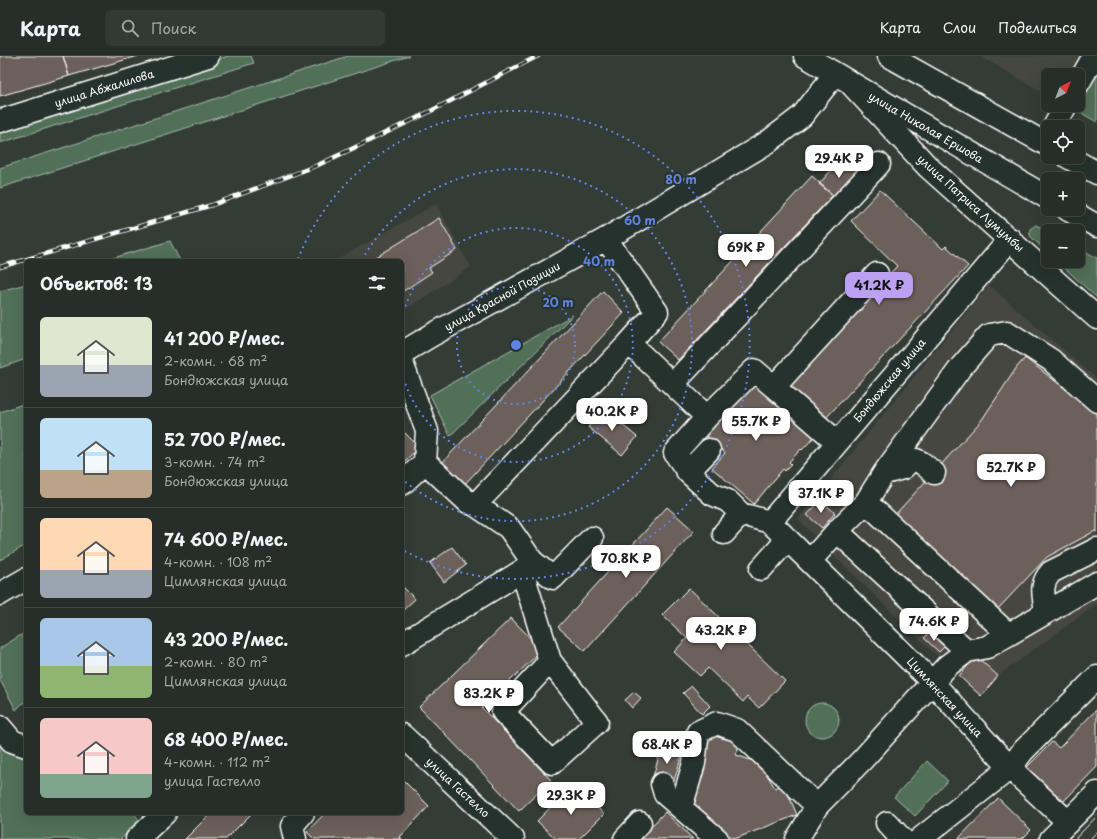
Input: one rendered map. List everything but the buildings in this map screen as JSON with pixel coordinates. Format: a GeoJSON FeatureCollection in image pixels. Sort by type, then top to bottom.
{"type":"FeatureCollection","features":[{"type":"Feature","properties":{"kind":"street","name":"улица Абжалилова"},"geometry":{"type":"LineString","coordinates":[[0,120],[208,56]]}},
{"type":"Feature","properties":{"kind":"street","name":"улица Николая Ершова"},"geometry":{"type":"LineString","coordinates":[[805,56],[1041,194]]}},
{"type":"Feature","properties":{"kind":"street"},"geometry":{"type":"LineString","coordinates":[[889,56],[1041,134]]}},
{"type":"Feature","properties":{"kind":"street"},"geometry":{"type":"LineString","coordinates":[[1085,72],[1094,56]]}},
{"type":"Feature","properties":{"kind":"street","name":"улица Красной Позиции"},"geometry":{"type":"LineString","coordinates":[[404,352],[606,239],[768,142],[802,116],[842,79]]}},
{"type":"Feature","properties":{"kind":"street","name":"улица Патриса Лумумбы"},"geometry":{"type":"LineString","coordinates":[[842,79],[928,167],[1097,318]]}},
{"type":"Feature","properties":{"kind":"street"},"geometry":{"type":"LineString","coordinates":[[673,384],[879,164]]}},
{"type":"Feature","properties":{"kind":"street"},"geometry":{"type":"LineString","coordinates":[[1080,164],[1097,174]]}},
{"type":"Feature","properties":{"kind":"street"},"geometry":{"type":"LineString","coordinates":[[1079,216],[1097,226]]}},
{"type":"Feature","properties":{"kind":"street"},"geometry":{"type":"LineString","coordinates":[[475,505],[657,312],[606,239]]}},
{"type":"Feature","properties":{"kind":"street","name":"Бондюжская улица"},"geometry":{"type":"LineString","coordinates":[[770,522],[1010,239]]}},
{"type":"Feature","properties":{"kind":"street"},"geometry":{"type":"LineString","coordinates":[[778,396],[876,274]]}},
{"type":"Feature","properties":{"kind":"street"},"geometry":{"type":"LineString","coordinates":[[810,561],[866,502],[884,473],[961,367],[989,335],[1007,332],[1051,360],[1097,401]]}},
{"type":"Feature","properties":{"kind":"street"},"geometry":{"type":"LineString","coordinates":[[629,343],[707,417]]}},
{"type":"Feature","properties":{"kind":"street"},"geometry":{"type":"LineString","coordinates":[[404,368],[427,431],[425,462],[404,482]]}},
{"type":"Feature","properties":{"kind":"street"},"geometry":{"type":"LineString","coordinates":[[770,522],[741,514],[728,501],[712,494],[688,472],[675,453],[707,417],[754,370],[778,396],[837,442]]}},
{"type":"Feature","properties":{"kind":"street"},"geometry":{"type":"LineString","coordinates":[[688,472],[709,450]]}},
{"type":"Feature","properties":{"kind":"street"},"geometry":{"type":"LineString","coordinates":[[884,473],[903,468],[909,462],[916,460],[934,473]]}},
{"type":"Feature","properties":{"kind":"street"},"geometry":{"type":"LineString","coordinates":[[425,462],[468,502],[475,505],[508,528],[527,566],[550,662],[597,722],[552,763],[503,712],[550,662]]}},
{"type":"Feature","properties":{"kind":"street"},"geometry":{"type":"LineString","coordinates":[[866,502],[1008,634]]}},
{"type":"Feature","properties":{"kind":"street"},"geometry":{"type":"LineString","coordinates":[[724,533],[741,514]]}},
{"type":"Feature","properties":{"kind":"street","name":"Цимлянская улица"},"geometry":{"type":"LineString","coordinates":[[770,522],[933,683],[1010,768],[1068,822]]}},
{"type":"Feature","properties":{"kind":"street"},"geometry":{"type":"LineString","coordinates":[[837,531],[967,651]]}},
{"type":"Feature","properties":{"kind":"street"},"geometry":{"type":"LineString","coordinates":[[527,566],[553,578],[592,538]]}},
{"type":"Feature","properties":{"kind":"street"},"geometry":{"type":"LineString","coordinates":[[761,569],[787,540]]}},
{"type":"Feature","properties":{"kind":"street"},"geometry":{"type":"LineString","coordinates":[[1046,612],[1043,587],[1046,578],[1051,572],[1097,549]]}},
{"type":"Feature","properties":{"kind":"street"},"geometry":{"type":"LineString","coordinates":[[404,643],[527,566]]}},
{"type":"Feature","properties":{"kind":"street"},"geometry":{"type":"LineString","coordinates":[[0,594],[24,580]]}},
{"type":"Feature","properties":{"kind":"street"},"geometry":{"type":"LineString","coordinates":[[798,839],[817,806],[862,760],[947,666],[967,651],[987,647],[1097,583]]}},
{"type":"Feature","properties":{"kind":"street"},"geometry":{"type":"LineString","coordinates":[[920,839],[1010,768],[1023,751],[1097,677]]}},
{"type":"Feature","properties":{"kind":"street"},"geometry":{"type":"LineString","coordinates":[[681,808],[694,763],[698,732],[717,723],[737,730],[817,806]]}},
{"type":"Feature","properties":{"kind":"street"},"geometry":{"type":"LineString","coordinates":[[0,727],[12,741],[24,745]]}},
{"type":"Feature","properties":{"kind":"street","name":"улица Гастелло"},"geometry":{"type":"LineString","coordinates":[[404,737],[513,839]]}},
{"type":"Feature","properties":{"kind":"street"},"geometry":{"type":"LineString","coordinates":[[662,784],[665,794],[717,839]]}},
{"type":"Feature","properties":{"kind":"street"},"geometry":{"type":"LineString","coordinates":[[1051,839],[1097,793]]}},
{"type":"Feature","properties":{"kind":"street"},"geometry":{"type":"LineString","coordinates":[[295,839],[292,826],[301,815]]}},
{"type":"Feature","properties":{"kind":"street"},"geometry":{"type":"LineString","coordinates":[[137,839],[153,817]]}},
{"type":"Feature","properties":{"kind":"street"},"geometry":{"type":"LineString","coordinates":[[625,839],[640,823]]}},
{"type":"Feature","properties":{"kind":"street"},"geometry":{"type":"LineString","coordinates":[[887,824],[902,839]]}},
{"type":"Feature","properties":{"kind":"shaded area"},"geometry":{"type":"Polygon","coordinates":[[[980,56],[1085,56],[1077,68],[1041,68],[1041,91],[980,56]]]}},
{"type":"Feature","properties":{"kind":"shaded area"},"geometry":{"type":"Polygon","coordinates":[[[436,204],[471,267],[404,311],[404,259],[338,259],[436,204]]]}},
{"type":"Feature","properties":{"kind":"shaded area"},"geometry":{"type":"Polygon","coordinates":[[[989,285],[1097,379],[1097,604],[998,676],[981,696],[947,666],[798,519],[989,285]]]}},
{"type":"Feature","properties":{"kind":"green space"},"geometry":{"type":"Polygon","coordinates":[[[228,56],[251,56],[254,63],[0,143],[0,128],[228,56]]]}},
{"type":"Feature","properties":{"kind":"green space"},"geometry":{"type":"Polygon","coordinates":[[[348,56],[409,56],[0,188],[0,168],[348,56]]]}},
{"type":"Feature","properties":{"kind":"green space"},"geometry":{"type":"Polygon","coordinates":[[[1097,69],[1097,122],[1079,112],[1085,112],[1085,90],[1097,69]]]}},
{"type":"Feature","properties":{"kind":"green space"},"geometry":{"type":"Polygon","coordinates":[[[1036,225],[1041,228],[1041,246],[1030,236],[1030,229],[1036,225]]]}},
{"type":"Feature","properties":{"kind":"green space"},"geometry":{"type":"Polygon","coordinates":[[[170,241],[179,259],[110,259],[170,241]]]}},
{"type":"Feature","properties":{"kind":"green space"},"geometry":{"type":"Polygon","coordinates":[[[1085,251],[1097,258],[1097,298],[1065,268],[1085,268],[1085,251]]]}},
{"type":"Feature","properties":{"kind":"green space"},"geometry":{"type":"Polygon","coordinates":[[[24,285],[24,360],[0,368],[0,291],[24,285]]]}},
{"type":"Feature","properties":{"kind":"green space"},"geometry":{"type":"Polygon","coordinates":[[[573,315],[450,436],[430,395],[573,315]]]}},
{"type":"Feature","properties":{"kind":"green space"},"geometry":{"type":"Polygon","coordinates":[[[24,404],[24,546],[0,560],[0,412],[24,404]]]}},
{"type":"Feature","properties":{"kind":"green space"},"geometry":{"type":"Polygon","coordinates":[[[24,633],[24,702],[16,710],[0,680],[0,648],[24,633]]]}},
{"type":"Feature","properties":{"kind":"green space"},"geometry":{"type":"Polygon","coordinates":[[[819,703],[825,703],[829,704],[836,710],[839,720],[838,727],[832,734],[825,737],[819,737],[815,736],[808,730],[805,723],[805,717],[806,713],[812,706],[819,703]]]}},
{"type":"Feature","properties":{"kind":"green space"},"geometry":{"type":"Polygon","coordinates":[[[0,742],[24,756],[24,815],[135,815],[140,820],[121,839],[0,839],[0,742]]]}},
{"type":"Feature","properties":{"kind":"green space"},"geometry":{"type":"Polygon","coordinates":[[[927,761],[948,781],[915,816],[894,797],[927,761]]]}},
{"type":"Feature","properties":{"kind":"tram line"},"geometry":{"type":"LineString","coordinates":[[1075,839],[1097,816]]}},
{"type":"Feature","properties":{"kind":"tram line"},"geometry":{"type":"LineString","coordinates":[[1090,839],[1097,832]]}},
{"type":"Feature","properties":{"kind":"railway"},"geometry":{"type":"LineString","coordinates":[[27,259],[212,205],[318,165],[421,116],[538,56]]}},
{"type":"Feature","properties":{"kind":"railway"},"geometry":{"type":"LineString","coordinates":[[0,267],[24,260]]}}]}
